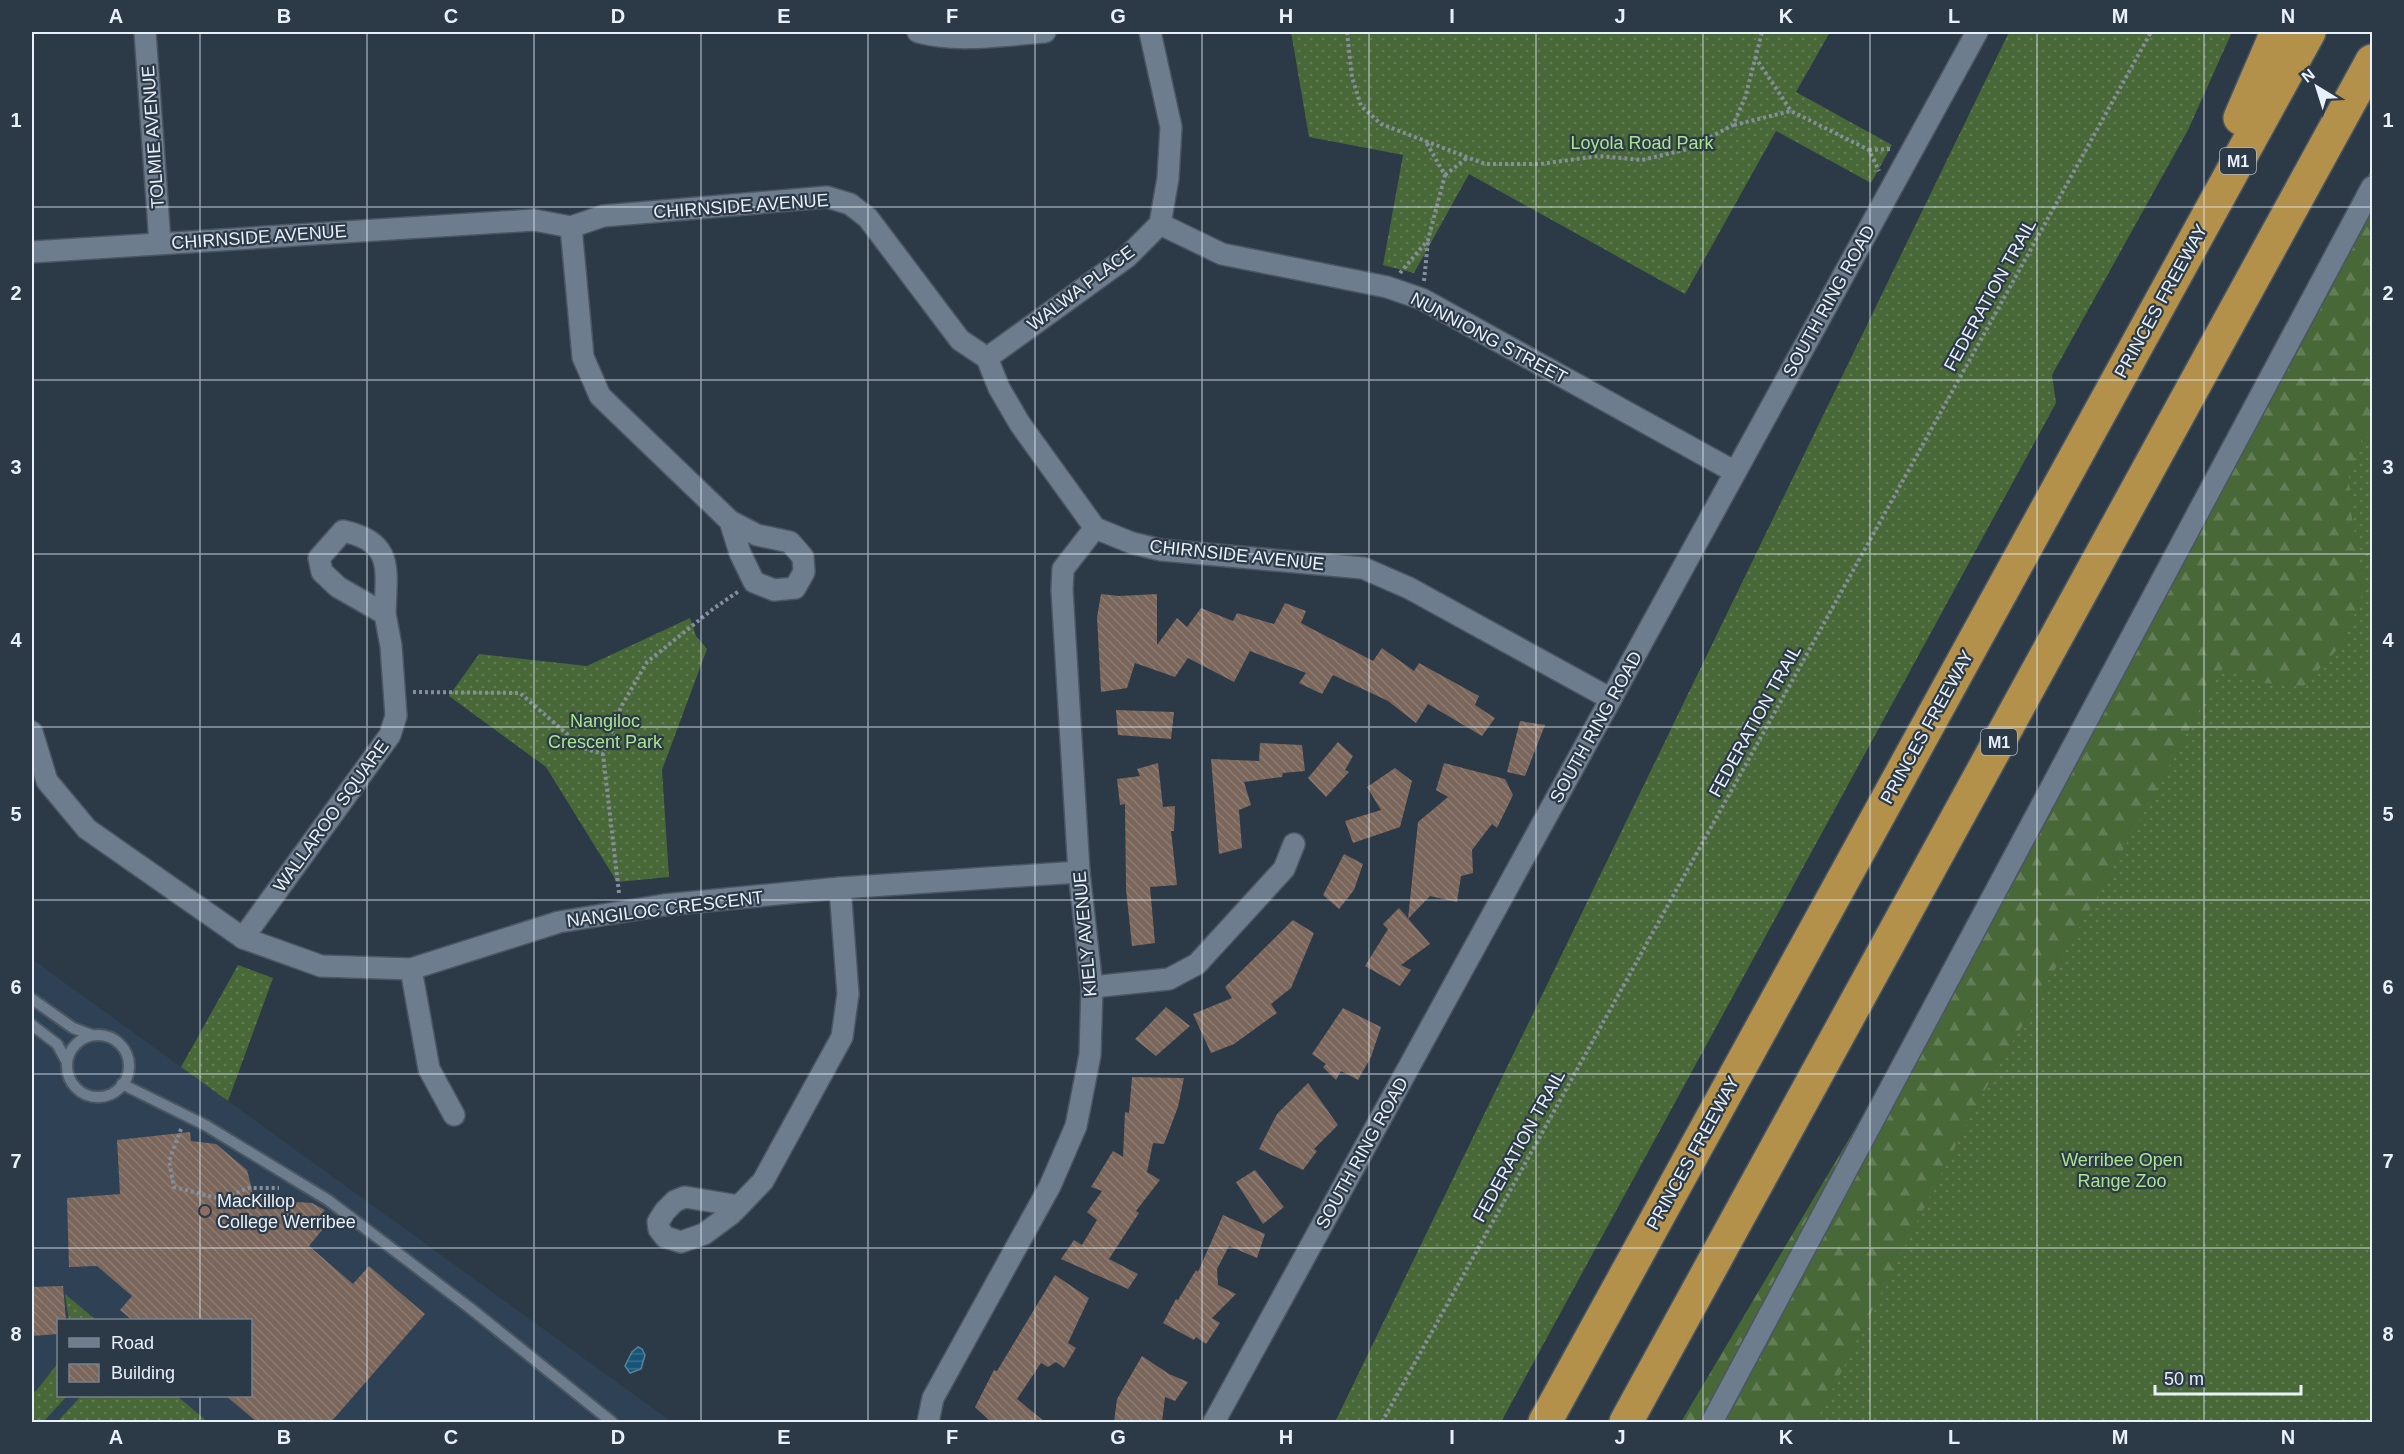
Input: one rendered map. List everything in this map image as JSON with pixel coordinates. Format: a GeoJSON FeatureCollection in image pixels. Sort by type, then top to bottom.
{"type":"FeatureCollection","features":[{"type":"Feature","properties":{"kind":"highway"},"geometry":{"type":"LineString","coordinates":[[2167,291],[2277,32]]}},
{"type":"Feature","properties":{"kind":"highway","name":"PRINCES FREEWAY"},"geometry":{"type":"LineString","coordinates":[[1545,1422],[2309,32]]}},
{"type":"Feature","properties":{"kind":"highway","name":"M1"},"geometry":{"type":"LineString","coordinates":[[1626,1422],[2373,61]]}},
{"type":"Feature","properties":{"kind":"street","name":"TOLMIE AVENUE"},"geometry":{"type":"LineString","coordinates":[[145,32],[160,243]]}},
{"type":"Feature","properties":{"kind":"street"},"geometry":{"type":"LineString","coordinates":[[918,32],[981,37],[1044,32]]}},
{"type":"Feature","properties":{"kind":"street"},"geometry":{"type":"LineString","coordinates":[[1150,32],[1171,127],[1168,178],[1160,224]]}},
{"type":"Feature","properties":{"kind":"street","name":"SOUTH RING ROAD"},"geometry":{"type":"LineString","coordinates":[[1214,1422],[1977,32]]}},
{"type":"Feature","properties":{"kind":"street"},"geometry":{"type":"LineString","coordinates":[[1712,1422],[2373,187]]}},
{"type":"Feature","properties":{"kind":"street","name":"CHIRNSIDE AVENUE"},"geometry":{"type":"LineString","coordinates":[[32,252],[534,220],[571,227],[603,216],[827,197],[850,204],[868,218],[960,340],[987,358]]}},
{"type":"Feature","properties":{"kind":"street","name":"NUNNIONG STREET"},"geometry":{"type":"LineString","coordinates":[[1160,224],[1222,254],[1387,287],[1422,299],[1735,472]]}},
{"type":"Feature","properties":{"kind":"street","name":"WALWA PLACE"},"geometry":{"type":"LineString","coordinates":[[987,358],[1127,256],[1160,224]]}},
{"type":"Feature","properties":{"kind":"street"},"geometry":{"type":"LineString","coordinates":[[571,227],[583,357],[600,396],[730,521],[757,535],[790,542],[803,557],[804,572],[795,588],[774,590],[754,582],[740,553],[730,521]]}},
{"type":"Feature","properties":{"kind":"street"},"geometry":{"type":"LineString","coordinates":[[987,358],[999,388],[1020,424],[1095,528]]}},
{"type":"Feature","properties":{"kind":"street","name":"CHIRNSIDE AVENUE"},"geometry":{"type":"LineString","coordinates":[[1095,528],[1132,543],[1161,550],[1363,568],[1409,588],[1611,699]]}},
{"type":"Feature","properties":{"kind":"street","name":"KIELY AVENUE"},"geometry":{"type":"LineString","coordinates":[[928,1422],[933,1398],[1050,1186],[1076,1125],[1089,1055],[1092,987],[1079,872],[1063,569],[1095,528]]}},
{"type":"Feature","properties":{"kind":"street","name":"WALLAROO SQUARE"},"geometry":{"type":"LineString","coordinates":[[243,938],[390,735],[396,716],[391,646],[385,614]]}},
{"type":"Feature","properties":{"kind":"street","name":"NANGILOC CRESCENT"},"geometry":{"type":"LineString","coordinates":[[32,732],[47,781],[87,829],[243,938],[321,966],[411,969],[559,922],[664,905],[840,888],[1079,872]]}},
{"type":"Feature","properties":{"kind":"street"},"geometry":{"type":"LineString","coordinates":[[1092,987],[1169,979],[1197,964],[1284,869],[1294,844]]}},
{"type":"Feature","properties":{"kind":"street"},"geometry":{"type":"LineString","coordinates":[[739,1206],[763,1181],[842,1037],[848,994],[840,888]]}},
{"type":"Feature","properties":{"kind":"street"},"geometry":{"type":"LineString","coordinates":[[411,969],[429,1069],[454,1115]]}},
{"type":"Feature","properties":{"kind":"lane"},"geometry":{"type":"LineString","coordinates":[[32,999],[73,1028],[115,1041],[126,1053],[128,1069],[123,1084],[112,1093],[99,1097],[86,1095],[75,1087],[68,1075],[67,1062],[57,1044],[32,1024]]}},
{"type":"Feature","properties":{"kind":"lane"},"geometry":{"type":"LineString","coordinates":[[67,1062],[75,1044],[92,1035]]}},
{"type":"Feature","properties":{"kind":"lane"},"geometry":{"type":"LineString","coordinates":[[123,1084],[205,1125],[328,1200],[470,1308],[612,1422]]}},
{"type":"Feature","properties":{"kind":"path"},"geometry":{"type":"LineString","coordinates":[[1347,32],[1352,77],[1361,106],[1382,124],[1485,164],[1540,164],[1599,156],[1642,160],[1688,149],[1733,125],[1791,111]]}},
{"type":"Feature","properties":{"kind":"path"},"geometry":{"type":"LineString","coordinates":[[1733,125],[1745,98],[1762,32]]}},
{"type":"Feature","properties":{"kind":"path","name":"FEDERATION TRAIL"},"geometry":{"type":"LineString","coordinates":[[1382,1422],[2151,32]]}},
{"type":"Feature","properties":{"kind":"path"},"geometry":{"type":"LineString","coordinates":[[1755,57],[1791,111],[1869,150],[1890,192]]}},
{"type":"Feature","properties":{"kind":"path"},"geometry":{"type":"LineString","coordinates":[[1425,142],[1445,175]]}},
{"type":"Feature","properties":{"kind":"path"},"geometry":{"type":"LineString","coordinates":[[1422,299],[1428,240],[1445,175],[1468,158]]}},
{"type":"Feature","properties":{"kind":"path"},"geometry":{"type":"LineString","coordinates":[[1387,287],[1428,240]]}},
{"type":"Feature","properties":{"kind":"path"},"geometry":{"type":"LineString","coordinates":[[621,912],[603,754],[621,707],[647,662],[712,609],[754,582]]}},
{"type":"Feature","properties":{"kind":"path"},"geometry":{"type":"LineString","coordinates":[[395,692],[520,693],[584,748],[603,754]]}},
{"type":"Feature","properties":{"kind":"path"},"geometry":{"type":"LineString","coordinates":[[187,1118],[169,1161],[174,1187],[221,1199],[248,1188],[308,1188]]}},
{"type":"Feature","properties":{"kind":"shaded area","name":"MacKillop College Werribee"},"geometry":{"type":"Polygon","coordinates":[[[32,959],[672,1422],[32,1422],[32,959]]]}},
{"type":"Feature","properties":{"kind":"green space","name":"Loyola Road Park"},"geometry":{"type":"Polygon","coordinates":[[[1291,32],[1830,32],[1796,92],[1892,145],[1871,183],[1776,131],[1685,294],[1469,174],[1414,273],[1383,265],[1403,155],[1309,137],[1291,32]]]}},
{"type":"Feature","properties":{"kind":"green space"},"geometry":{"type":"Polygon","coordinates":[[[2009,32],[2232,32],[2188,130],[2052,375],[2056,403],[1501,1422],[1335,1422],[2009,32]]]}},
{"type":"Feature","properties":{"kind":"green space","name":"Werribee Open Range Zoo"},"geometry":{"type":"Polygon","coordinates":[[[2372,168],[2372,1422],[1703,1422],[2372,168]]]}},
{"type":"Feature","properties":{"kind":"green space"},"geometry":{"type":"Polygon","coordinates":[[[2372,193],[2372,365],[2370,373],[2372,376],[2372,436],[2362,439],[2349,477],[2351,512],[2365,588],[2343,643],[2304,686],[2264,683],[2222,669],[2101,890],[1974,1109],[1816,1422],[1681,1422],[1983,913],[2372,193]]]}},
{"type":"Feature","properties":{"kind":"green space","name":"Nangiloc Crescent Park"},"geometry":{"type":"Polygon","coordinates":[[[690,618],[696,636],[707,649],[662,770],[669,877],[617,882],[546,767],[449,696],[479,654],[587,666],[690,618]]]}},
{"type":"Feature","properties":{"kind":"green space"},"geometry":{"type":"Polygon","coordinates":[[[238,965],[273,978],[228,1101],[181,1067],[238,965]]]}},
{"type":"Feature","properties":{"kind":"green space"},"geometry":{"type":"Polygon","coordinates":[[[65,1294],[95,1319],[69,1319],[65,1294]]]}},
{"type":"Feature","properties":{"kind":"green space"},"geometry":{"type":"Polygon","coordinates":[[[57,1364],[57,1397],[66,1397],[43,1422],[32,1422],[32,1392],[36,1391],[57,1364]]]}},
{"type":"Feature","properties":{"kind":"green space"},"geometry":{"type":"Polygon","coordinates":[[[80,1397],[178,1397],[208,1422],[57,1422],[80,1397]]]}},
{"type":"Feature","properties":{"kind":"water"},"geometry":{"type":"Polygon","coordinates":[[[638,1347],[645,1355],[641,1369],[630,1373],[625,1366],[632,1352],[638,1347]]]}},
{"type":"Feature","properties":{"kind":"building"},"geometry":{"type":"Polygon","coordinates":[[[1101,594],[1119,596],[1157,594],[1157,645],[1177,618],[1187,627],[1201,608],[1233,621],[1237,613],[1274,624],[1285,603],[1306,611],[1301,623],[1373,661],[1382,648],[1414,671],[1419,663],[1479,696],[1475,705],[1495,718],[1482,736],[1428,704],[1416,723],[1388,701],[1333,675],[1322,694],[1299,683],[1306,673],[1250,651],[1234,682],[1188,658],[1175,677],[1135,663],[1127,688],[1101,692],[1097,617],[1101,594]]]}},
{"type":"Feature","properties":{"kind":"building"},"geometry":{"type":"Polygon","coordinates":[[[1116,710],[1174,712],[1171,739],[1118,735],[1116,710]]]}},
{"type":"Feature","properties":{"kind":"building"},"geometry":{"type":"Polygon","coordinates":[[[1520,721],[1545,725],[1525,776],[1507,772],[1520,721]]]}},
{"type":"Feature","properties":{"kind":"building"},"geometry":{"type":"Polygon","coordinates":[[[1338,742],[1353,756],[1345,770],[1349,772],[1326,797],[1308,778],[1338,742]]]}},
{"type":"Feature","properties":{"kind":"building"},"geometry":{"type":"Polygon","coordinates":[[[1260,743],[1302,745],[1305,771],[1283,773],[1282,777],[1244,782],[1251,805],[1239,810],[1242,848],[1219,854],[1211,759],[1259,761],[1260,743]]]}},
{"type":"Feature","properties":{"kind":"building"},"geometry":{"type":"Polygon","coordinates":[[[1158,763],[1163,807],[1175,806],[1174,831],[1171,831],[1177,885],[1150,887],[1155,943],[1132,946],[1126,889],[1125,804],[1120,805],[1117,779],[1140,776],[1137,769],[1158,763]]]}},
{"type":"Feature","properties":{"kind":"building"},"geometry":{"type":"Polygon","coordinates":[[[1444,763],[1505,779],[1513,795],[1497,828],[1492,824],[1472,850],[1473,873],[1461,876],[1457,902],[1430,896],[1408,919],[1418,822],[1448,797],[1436,790],[1444,763]]]}},
{"type":"Feature","properties":{"kind":"building"},"geometry":{"type":"Polygon","coordinates":[[[1395,768],[1412,781],[1400,827],[1353,843],[1345,821],[1381,810],[1367,787],[1395,768]]]}},
{"type":"Feature","properties":{"kind":"building"},"geometry":{"type":"Polygon","coordinates":[[[1344,854],[1363,864],[1354,890],[1339,909],[1323,895],[1344,854]]]}},
{"type":"Feature","properties":{"kind":"building"},"geometry":{"type":"Polygon","coordinates":[[[1399,908],[1430,944],[1401,965],[1411,970],[1400,986],[1365,966],[1388,929],[1383,924],[1399,908]]]}},
{"type":"Feature","properties":{"kind":"building"},"geometry":{"type":"Polygon","coordinates":[[[1293,920],[1314,933],[1291,988],[1271,1004],[1277,1013],[1234,1044],[1211,1053],[1193,1014],[1232,998],[1225,987],[1293,920]]]}},
{"type":"Feature","properties":{"kind":"building"},"geometry":{"type":"Polygon","coordinates":[[[1166,1007],[1190,1026],[1156,1056],[1135,1039],[1166,1007]]]}},
{"type":"Feature","properties":{"kind":"building"},"geometry":{"type":"Polygon","coordinates":[[[1343,1008],[1381,1027],[1371,1057],[1358,1080],[1341,1071],[1336,1080],[1323,1067],[1326,1064],[1312,1054],[1343,1008]]]}},
{"type":"Feature","properties":{"kind":"building"},"geometry":{"type":"Polygon","coordinates":[[[1132,1077],[1184,1078],[1178,1107],[1164,1144],[1153,1143],[1147,1172],[1160,1180],[1136,1211],[1139,1213],[1109,1259],[1138,1274],[1128,1289],[1061,1259],[1074,1240],[1082,1245],[1097,1220],[1087,1212],[1102,1191],[1091,1187],[1113,1151],[1123,1157],[1125,1112],[1129,1113],[1132,1077]]]}},
{"type":"Feature","properties":{"kind":"building"},"geometry":{"type":"Polygon","coordinates":[[[1308,1083],[1338,1125],[1314,1149],[1317,1151],[1303,1170],[1259,1149],[1277,1114],[1308,1083]]]}},
{"type":"Feature","properties":{"kind":"building"},"geometry":{"type":"Polygon","coordinates":[[[190,1132],[191,1141],[216,1144],[247,1170],[254,1197],[267,1199],[280,1206],[297,1202],[312,1203],[325,1210],[319,1217],[327,1224],[309,1246],[353,1284],[369,1266],[425,1314],[331,1422],[257,1422],[227,1397],[252,1397],[252,1319],[131,1319],[120,1310],[132,1296],[97,1266],[69,1267],[67,1198],[120,1194],[117,1140],[190,1132]]]}},
{"type":"Feature","properties":{"kind":"building"},"geometry":{"type":"Polygon","coordinates":[[[1255,1170],[1284,1207],[1263,1224],[1236,1182],[1255,1170]]]}},
{"type":"Feature","properties":{"kind":"building"},"geometry":{"type":"Polygon","coordinates":[[[1223,1215],[1265,1234],[1257,1258],[1229,1246],[1217,1269],[1218,1285],[1236,1294],[1212,1318],[1220,1323],[1206,1344],[1196,1337],[1194,1340],[1163,1323],[1176,1299],[1178,1300],[1196,1270],[1198,1272],[1223,1215]]]}},
{"type":"Feature","properties":{"kind":"building"},"geometry":{"type":"Polygon","coordinates":[[[1055,1275],[1089,1298],[1068,1343],[1076,1348],[1064,1368],[1056,1362],[1048,1367],[1041,1363],[1017,1399],[1045,1422],[991,1422],[975,1407],[994,1370],[997,1371],[1055,1275]]]}},
{"type":"Feature","properties":{"kind":"building"},"geometry":{"type":"Polygon","coordinates":[[[63,1286],[66,1319],[57,1319],[57,1334],[32,1336],[32,1287],[63,1286]]]}},
{"type":"Feature","properties":{"kind":"building"},"geometry":{"type":"Polygon","coordinates":[[[1142,1356],[1169,1374],[1188,1382],[1175,1401],[1165,1397],[1162,1422],[1114,1422],[1117,1399],[1142,1356]]]}},
{"type":"Feature","properties":{"kind":"place","name":"MacKillop College Werribee"},"geometry":{"type":"Point","coordinates":[205,1211]}}]}
